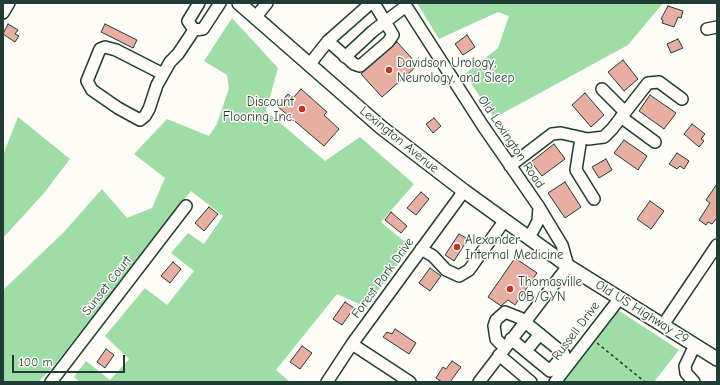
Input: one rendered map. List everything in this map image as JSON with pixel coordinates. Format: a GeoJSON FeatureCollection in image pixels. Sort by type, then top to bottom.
{"type":"FeatureCollection","features":[{"type":"Feature","properties":{"kind":"main road","name":"Lexington Avenue"},"geometry":{"type":"LineString","coordinates":[[240,3],[255,18],[382,128],[464,191],[568,266]]}},
{"type":"Feature","properties":{"kind":"main road","name":"Old US Highway 29"},"geometry":{"type":"LineString","coordinates":[[568,266],[717,359]]}},
{"type":"Feature","properties":{"kind":"street"},"geometry":{"type":"LineString","coordinates":[[3,13],[9,3]]}},
{"type":"Feature","properties":{"kind":"street"},"geometry":{"type":"LineString","coordinates":[[194,30],[188,21],[199,3]]}},
{"type":"Feature","properties":{"kind":"street"},"geometry":{"type":"LineString","coordinates":[[163,74],[116,50],[105,47],[100,49],[87,80],[92,90],[118,108],[140,120],[145,116],[149,109],[152,97],[170,62],[178,54],[194,30],[203,29],[220,3]]}},
{"type":"Feature","properties":{"kind":"street"},"geometry":{"type":"LineString","coordinates":[[255,18],[266,3]]}},
{"type":"Feature","properties":{"kind":"street"},"geometry":{"type":"LineString","coordinates":[[309,65],[328,41],[372,3],[386,21],[394,35],[360,66],[354,64],[345,57],[328,41]]}},
{"type":"Feature","properties":{"kind":"street"},"geometry":{"type":"LineString","coordinates":[[345,57],[405,4]]}},
{"type":"Feature","properties":{"kind":"street","name":"Old Lexington Road"},"geometry":{"type":"LineString","coordinates":[[405,4],[539,208],[538,221],[529,238]]}},
{"type":"Feature","properties":{"kind":"street"},"geometry":{"type":"LineString","coordinates":[[510,166],[552,134],[561,133],[594,140],[604,137],[648,82],[659,82],[682,99]]}},
{"type":"Feature","properties":{"kind":"street"},"geometry":{"type":"LineString","coordinates":[[602,89],[623,115],[655,142]]}},
{"type":"Feature","properties":{"kind":"street"},"geometry":{"type":"LineString","coordinates":[[581,138],[576,170],[594,199]]}},
{"type":"Feature","properties":{"kind":"street","name":"Forest Park Drive"},"geometry":{"type":"LineString","coordinates":[[327,382],[352,344],[464,191]]}},
{"type":"Feature","properties":{"kind":"street","name":"Sunset Court"},"geometry":{"type":"LineString","coordinates":[[50,382],[186,206]]}},
{"type":"Feature","properties":{"kind":"street"},"geometry":{"type":"LineString","coordinates":[[479,382],[568,266],[562,245],[539,208]]}},
{"type":"Feature","properties":{"kind":"street"},"geometry":{"type":"LineString","coordinates":[[421,249],[433,256],[446,270],[459,276],[469,270],[505,220]]}},
{"type":"Feature","properties":{"kind":"street"},"geometry":{"type":"LineString","coordinates":[[663,325],[717,245]]}},
{"type":"Feature","properties":{"kind":"street","name":"Russell Drive"},"geometry":{"type":"LineString","coordinates":[[555,382],[620,298]]}},
{"type":"Feature","properties":{"kind":"street"},"geometry":{"type":"LineString","coordinates":[[505,347],[526,351],[550,371],[564,354],[525,322],[513,314],[505,312],[496,320],[494,326],[496,339],[505,347],[531,382]]}},
{"type":"Feature","properties":{"kind":"street"},"geometry":{"type":"LineString","coordinates":[[526,351],[540,334]]}},
{"type":"Feature","properties":{"kind":"street"},"geometry":{"type":"LineString","coordinates":[[352,344],[410,382]]}},
{"type":"Feature","properties":{"kind":"street"},"geometry":{"type":"LineString","coordinates":[[694,382],[686,373],[685,366],[695,345]]}},
{"type":"Feature","properties":{"kind":"path"},"geometry":{"type":"LineString","coordinates":[[590,337],[645,382]]}},
{"type":"Feature","properties":{"kind":"green space"},"geometry":{"type":"Polygon","coordinates":[[[417,3],[663,3],[628,45],[494,118],[465,74],[498,48],[509,16],[498,12],[439,39],[417,3]]]}},
{"type":"Feature","properties":{"kind":"green space"},"geometry":{"type":"Polygon","coordinates":[[[232,18],[278,68],[266,111],[325,161],[360,137],[414,184],[381,222],[411,247],[366,307],[337,294],[276,370],[290,382],[80,382],[74,377],[86,361],[110,380],[129,359],[105,336],[145,288],[167,305],[194,271],[171,253],[188,233],[204,244],[223,216],[191,191],[53,367],[38,382],[3,382],[3,290],[63,233],[102,189],[127,218],[152,208],[165,178],[134,154],[167,119],[209,136],[217,124],[229,88],[227,75],[204,61],[232,18]]]}},
{"type":"Feature","properties":{"kind":"green space"},"geometry":{"type":"Polygon","coordinates":[[[18,117],[70,159],[44,193],[3,238],[3,155],[18,117]]]}},
{"type":"Feature","properties":{"kind":"green space"},"geometry":{"type":"Polygon","coordinates":[[[618,310],[679,350],[654,382],[560,382],[618,310]]]}},
{"type":"Feature","properties":{"kind":"building"},"geometry":{"type":"Polygon","coordinates":[[[668,6],[683,11],[681,18],[678,17],[674,27],[662,23],[663,20],[661,19],[668,6]]]}},
{"type":"Feature","properties":{"kind":"building"},"geometry":{"type":"Polygon","coordinates":[[[8,24],[18,30],[15,34],[19,36],[15,42],[3,34],[8,24]]]}},
{"type":"Feature","properties":{"kind":"building"},"geometry":{"type":"Polygon","coordinates":[[[105,24],[137,40],[133,48],[101,32],[105,24]]]}},
{"type":"Feature","properties":{"kind":"building"},"geometry":{"type":"Polygon","coordinates":[[[467,35],[475,47],[463,55],[455,44],[467,35]]]}},
{"type":"Feature","properties":{"kind":"building"},"geometry":{"type":"Polygon","coordinates":[[[678,39],[683,48],[671,53],[667,44],[678,39]]]}},
{"type":"Feature","properties":{"kind":"building","name":"Davidson Urology, Neurology, and Sleep"},"geometry":{"type":"Polygon","coordinates":[[[397,42],[418,65],[382,97],[361,74],[397,42]]]}},
{"type":"Feature","properties":{"kind":"building"},"geometry":{"type":"Polygon","coordinates":[[[623,60],[638,79],[624,91],[608,72],[623,60]]]}},
{"type":"Feature","properties":{"kind":"building","name":"Discount Flooring Inc."},"geometry":{"type":"Polygon","coordinates":[[[301,89],[327,112],[324,115],[339,129],[324,146],[277,106],[288,94],[293,98],[301,89]]]}},
{"type":"Feature","properties":{"kind":"building"},"geometry":{"type":"Polygon","coordinates":[[[585,93],[604,115],[591,127],[572,105],[585,93]]]}},
{"type":"Feature","properties":{"kind":"building"},"geometry":{"type":"Polygon","coordinates":[[[650,95],[676,113],[664,129],[639,111],[650,95]]]}},
{"type":"Feature","properties":{"kind":"building"},"geometry":{"type":"Polygon","coordinates":[[[434,118],[441,126],[433,133],[426,124],[434,118]]]}},
{"type":"Feature","properties":{"kind":"building"},"geometry":{"type":"Polygon","coordinates":[[[692,124],[705,134],[701,139],[704,141],[699,147],[684,134],[692,124]]]}},
{"type":"Feature","properties":{"kind":"building"},"geometry":{"type":"Polygon","coordinates":[[[624,140],[647,156],[638,170],[614,153],[624,140]]]}},
{"type":"Feature","properties":{"kind":"building"},"geometry":{"type":"Polygon","coordinates":[[[554,144],[565,159],[542,176],[531,162],[554,144]]]}},
{"type":"Feature","properties":{"kind":"building"},"geometry":{"type":"Polygon","coordinates":[[[677,153],[689,161],[684,169],[680,166],[677,169],[669,164],[677,153]]]}},
{"type":"Feature","properties":{"kind":"building"},"geometry":{"type":"Polygon","coordinates":[[[606,159],[612,170],[599,178],[592,167],[606,159]]]}},
{"type":"Feature","properties":{"kind":"building"},"geometry":{"type":"Polygon","coordinates":[[[565,182],[581,207],[565,218],[548,193],[565,182]]]}},
{"type":"Feature","properties":{"kind":"building"},"geometry":{"type":"Polygon","coordinates":[[[717,184],[717,218],[712,224],[708,222],[706,225],[699,220],[710,203],[706,200],[717,184]]]}},
{"type":"Feature","properties":{"kind":"building"},"geometry":{"type":"Polygon","coordinates":[[[421,192],[429,199],[416,215],[407,208],[421,192]]]}},
{"type":"Feature","properties":{"kind":"building"},"geometry":{"type":"Polygon","coordinates":[[[650,201],[664,211],[651,229],[637,219],[650,201]]]}},
{"type":"Feature","properties":{"kind":"building"},"geometry":{"type":"Polygon","coordinates":[[[209,207],[218,214],[204,231],[195,223],[209,207]]]}},
{"type":"Feature","properties":{"kind":"building"},"geometry":{"type":"Polygon","coordinates":[[[391,212],[407,226],[401,233],[385,220],[391,212]]]}},
{"type":"Feature","properties":{"kind":"building","name":"Alexander Internal Medicine"},"geometry":{"type":"Polygon","coordinates":[[[459,234],[468,239],[454,261],[445,255],[459,234]]]}},
{"type":"Feature","properties":{"kind":"building","name":"Thomasville OB/GYN"},"geometry":{"type":"Polygon","coordinates":[[[515,258],[537,273],[515,305],[508,300],[501,306],[488,297],[515,258]]]}},
{"type":"Feature","properties":{"kind":"building"},"geometry":{"type":"Polygon","coordinates":[[[173,262],[181,269],[170,283],[161,276],[173,262]]]}},
{"type":"Feature","properties":{"kind":"building"},"geometry":{"type":"Polygon","coordinates":[[[430,268],[441,276],[430,291],[419,283],[430,268]]]}},
{"type":"Feature","properties":{"kind":"building"},"geometry":{"type":"Polygon","coordinates":[[[345,302],[354,308],[342,325],[333,319],[345,302]]]}},
{"type":"Feature","properties":{"kind":"building"},"geometry":{"type":"Polygon","coordinates":[[[395,329],[416,343],[409,354],[383,337],[387,332],[392,334],[395,329]]]}},
{"type":"Feature","properties":{"kind":"building"},"geometry":{"type":"Polygon","coordinates":[[[302,346],[312,353],[300,369],[290,362],[302,346]]]}},
{"type":"Feature","properties":{"kind":"building"},"geometry":{"type":"Polygon","coordinates":[[[106,349],[114,355],[105,368],[97,362],[106,349]]]}},
{"type":"Feature","properties":{"kind":"building"},"geometry":{"type":"Polygon","coordinates":[[[452,361],[461,367],[450,382],[442,382],[436,378],[443,367],[446,369],[452,361]]]}},
{"type":"Feature","properties":{"kind":"place","name":"Davidson Urology, Neurology, and Sleep"},"geometry":{"type":"Point","coordinates":[389,70]}},
{"type":"Feature","properties":{"kind":"place","name":"Discount Flooring Inc."},"geometry":{"type":"Point","coordinates":[302,109]}},
{"type":"Feature","properties":{"kind":"place","name":"Alexander Internal Medicine"},"geometry":{"type":"Point","coordinates":[457,247]}},
{"type":"Feature","properties":{"kind":"place","name":"Thomasville OB/GYN"},"geometry":{"type":"Point","coordinates":[510,289]}}]}
